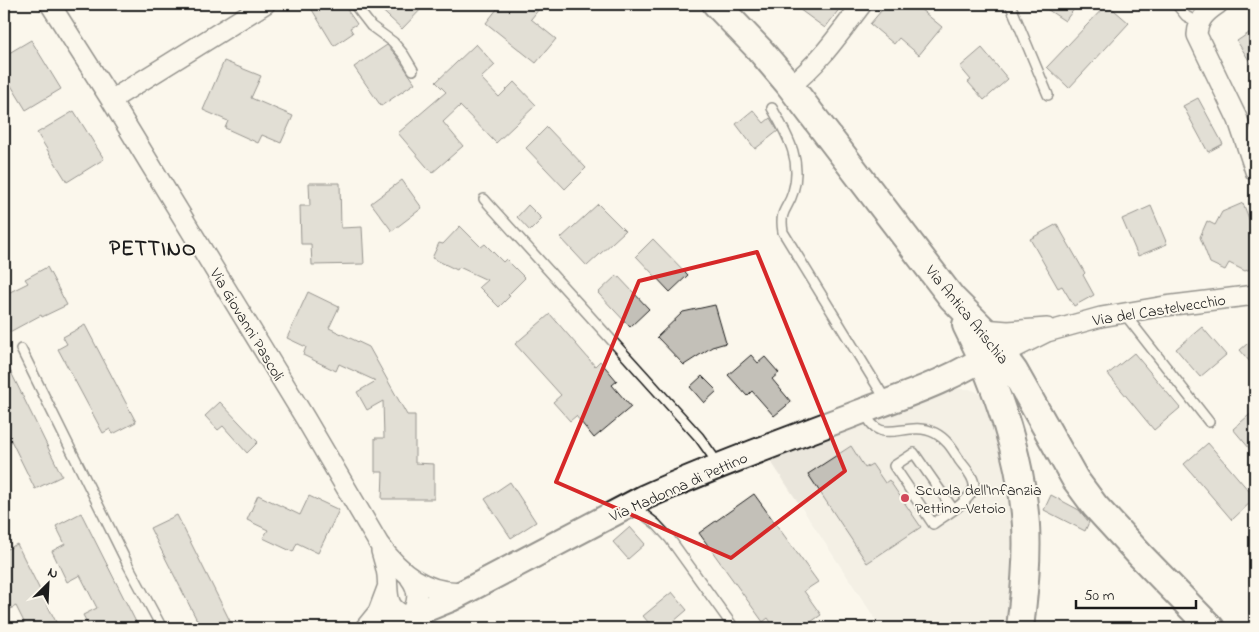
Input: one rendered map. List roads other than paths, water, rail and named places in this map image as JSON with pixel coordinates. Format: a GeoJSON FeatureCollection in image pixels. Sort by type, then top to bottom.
{"type":"FeatureCollection","features":[{"type":"Feature","properties":{"kind":"main road","name":"Via Antica Arischia"},"geometry":{"type":"LineString","coordinates":[[716,4],[759,49],[790,86],[988,346],[1021,383],[1075,479],[1095,506],[1140,556],[1212,628]]}},
{"type":"Feature","properties":{"kind":"main road"},"geometry":{"type":"LineString","coordinates":[[988,346],[1018,472],[1026,526],[1026,565],[1020,628]]}},
{"type":"Feature","properties":{"kind":"main road"},"geometry":{"type":"LineString","coordinates":[[1008,425],[1007,414],[1015,402],[1020,400],[1035,408]]}},
{"type":"Feature","properties":{"kind":"street","name":"Via Giovanni Pascoli"},"geometry":{"type":"LineString","coordinates":[[50,4],[111,100],[305,418],[379,544],[389,558],[414,583],[418,594],[417,602],[410,617],[399,612],[388,597],[387,575],[379,544]]}},
{"type":"Feature","properties":{"kind":"street"},"geometry":{"type":"LineString","coordinates":[[111,100],[265,4]]}},
{"type":"Feature","properties":{"kind":"street"},"geometry":{"type":"LineString","coordinates":[[790,86],[818,61],[862,4]]}},
{"type":"Feature","properties":{"kind":"street"},"geometry":{"type":"LineString","coordinates":[[1206,11],[1197,35],[1238,120],[1255,171]]}},
{"type":"Feature","properties":{"kind":"street","name":"Via del Castelvecchio"},"geometry":{"type":"LineString","coordinates":[[1029,335],[1015,348],[988,346],[996,331],[1029,335],[1048,332],[1064,326],[1123,312],[1255,295]]}},
{"type":"Feature","properties":{"kind":"street"},"geometry":{"type":"LineString","coordinates":[[1021,383],[1021,365],[1029,335]]}},
{"type":"Feature","properties":{"kind":"street","name":"Via Madonna di Pettino"},"geometry":{"type":"LineString","coordinates":[[380,628],[410,617],[466,591],[631,505],[720,465],[946,379],[988,346]]}},
{"type":"Feature","properties":{"kind":"street","name":"Via Giovanni Pascoli"},"geometry":{"type":"LineString","coordinates":[[410,578],[445,592],[466,591]]}},
{"type":"Feature","properties":{"kind":"street","name":"Via Giovanni Pascoli"},"geometry":{"type":"LineString","coordinates":[[365,628],[378,612],[387,588]]}},
{"type":"Feature","properties":{"kind":"lane"},"geometry":{"type":"LineString","coordinates":[[354,4],[371,26],[393,42],[413,70]]}},
{"type":"Feature","properties":{"kind":"lane"},"geometry":{"type":"LineString","coordinates":[[1010,4],[1048,95]]}},
{"type":"Feature","properties":{"kind":"lane"},"geometry":{"type":"LineString","coordinates":[[1176,4],[1186,16],[1206,11]]}},
{"type":"Feature","properties":{"kind":"lane"},"geometry":{"type":"LineString","coordinates":[[772,108],[793,148],[797,165],[793,193],[780,218],[783,232],[887,402]]}},
{"type":"Feature","properties":{"kind":"lane"},"geometry":{"type":"LineString","coordinates":[[484,199],[699,437],[720,465]]}},
{"type":"Feature","properties":{"kind":"lane"},"geometry":{"type":"LineString","coordinates":[[1123,312],[1209,422]]}},
{"type":"Feature","properties":{"kind":"lane"},"geometry":{"type":"LineString","coordinates":[[21,349],[128,565],[162,628]]}},
{"type":"Feature","properties":{"kind":"lane"},"geometry":{"type":"LineString","coordinates":[[865,411],[871,424],[879,430],[889,432],[924,428],[946,440],[975,484],[971,495],[953,509],[933,524],[894,466],[914,453],[953,509]]}},
{"type":"Feature","properties":{"kind":"lane"},"geometry":{"type":"LineString","coordinates":[[631,505],[656,524],[670,539],[734,628]]}},
{"type":"Feature","properties":{"kind":"place","name":"Scuola dell'Infanzia Pettino-Vetoio"},"geometry":{"type":"Point","coordinates":[905,498]}},
{"type":"Feature","properties":{"kind":"district","name":"PETTINO"},"geometry":{"type":"Point","coordinates":[153,248]}}]}
